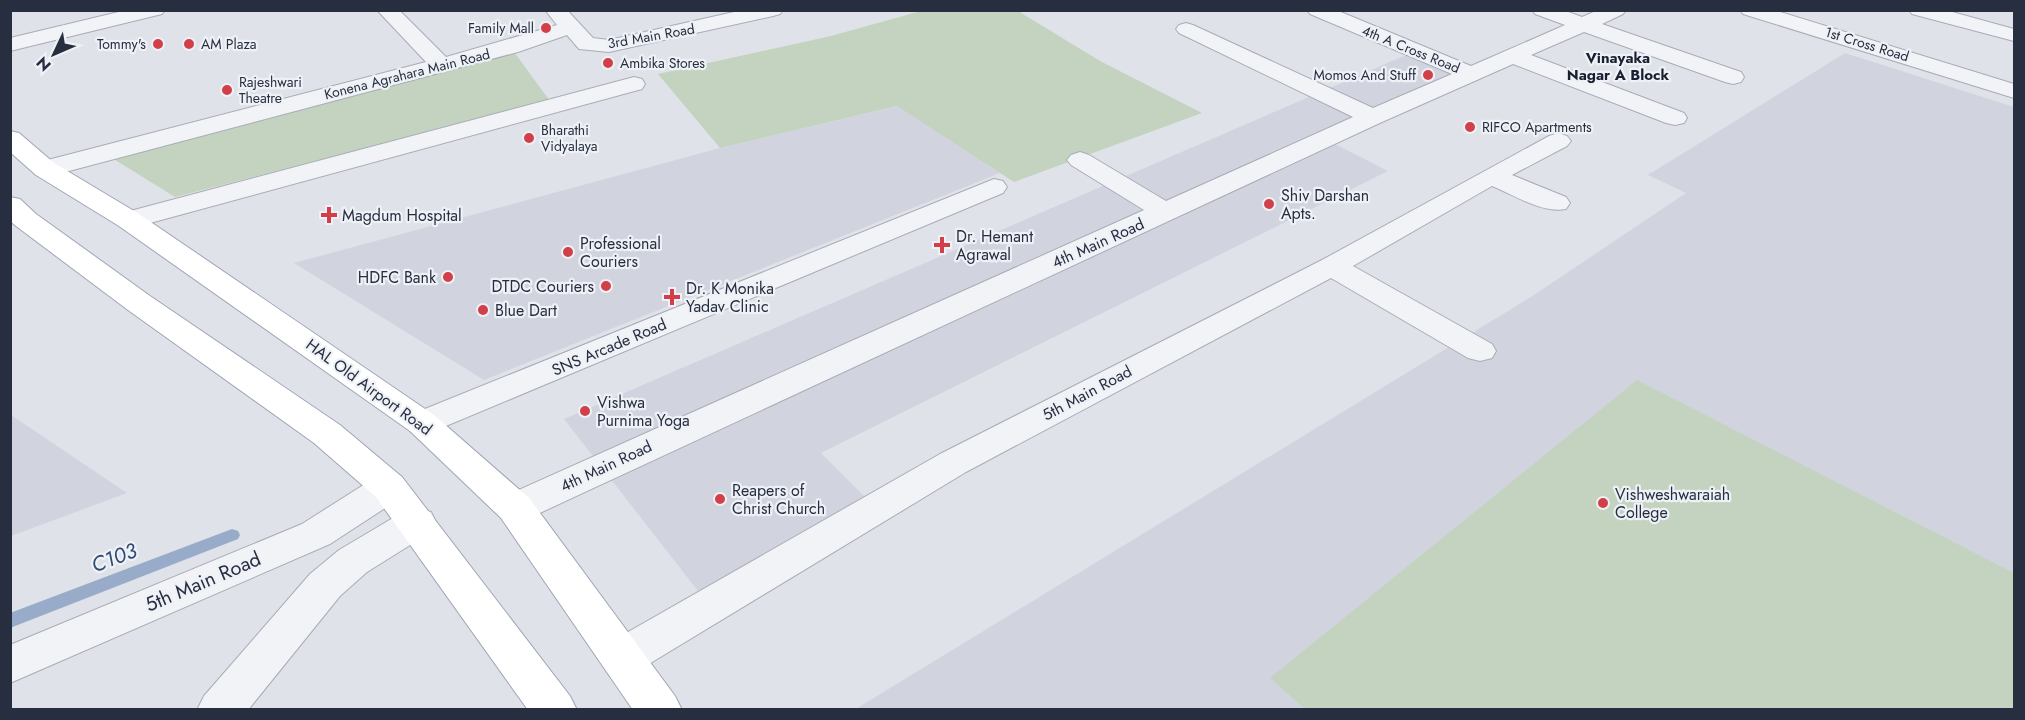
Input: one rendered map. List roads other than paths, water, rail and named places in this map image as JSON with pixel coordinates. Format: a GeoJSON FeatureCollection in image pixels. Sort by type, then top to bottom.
{"type":"FeatureCollection","features":[{"type":"Feature","properties":{"kind":"main road","name":"HAL Old Airport Road"},"geometry":{"type":"LineString","coordinates":[[10,138],[45,169],[129,220],[422,423],[515,508],[659,710]]}},
{"type":"Feature","properties":{"kind":"main road"},"geometry":{"type":"LineString","coordinates":[[10,205],[26,220],[129,296],[327,434],[389,487],[554,710]]}},
{"type":"Feature","properties":{"kind":"street"},"geometry":{"type":"LineString","coordinates":[[10,45],[155,10]]}},
{"type":"Feature","properties":{"kind":"street"},"geometry":{"type":"LineString","coordinates":[[387,10],[441,65]]}},
{"type":"Feature","properties":{"kind":"street"},"geometry":{"type":"LineString","coordinates":[[555,10],[571,27]]}},
{"type":"Feature","properties":{"kind":"street","name":"3rd Main Road"},"geometry":{"type":"LineString","coordinates":[[571,27],[587,44],[609,46],[773,10]]}},
{"type":"Feature","properties":{"kind":"street","name":"4th A Cross Road"},"geometry":{"type":"LineString","coordinates":[[1317,10],[1471,74]]}},
{"type":"Feature","properties":{"kind":"street"},"geometry":{"type":"LineString","coordinates":[[1542,10],[1733,77]]}},
{"type":"Feature","properties":{"kind":"street","name":"4th Main Road"},"geometry":{"type":"LineString","coordinates":[[515,508],[1373,117],[1616,10]]}},
{"type":"Feature","properties":{"kind":"street","name":"1st Cross Road"},"geometry":{"type":"LineString","coordinates":[[1750,10],[1841,36],[2014,91]]}},
{"type":"Feature","properties":{"kind":"street"},"geometry":{"type":"LineString","coordinates":[[1919,10],[2014,35]]}},
{"type":"Feature","properties":{"kind":"street","name":"Konena Agrahara Main Road"},"geometry":{"type":"LineString","coordinates":[[45,169],[510,47],[571,27]]}},
{"type":"Feature","properties":{"kind":"street"},"geometry":{"type":"LineString","coordinates":[[1186,29],[1373,117]]}},
{"type":"Feature","properties":{"kind":"street"},"geometry":{"type":"LineString","coordinates":[[510,47],[587,44]]}},
{"type":"Feature","properties":{"kind":"street"},"geometry":{"type":"LineString","coordinates":[[1514,56],[1675,118]]}},
{"type":"Feature","properties":{"kind":"street"},"geometry":{"type":"LineString","coordinates":[[129,220],[634,84]]}},
{"type":"Feature","properties":{"kind":"street","name":"5th Main Road"},"geometry":{"type":"LineString","coordinates":[[623,657],[953,463],[1332,266],[1491,176],[1558,141]]}},
{"type":"Feature","properties":{"kind":"street"},"geometry":{"type":"LineString","coordinates":[[1080,160],[1166,212]]}},
{"type":"Feature","properties":{"kind":"street"},"geometry":{"type":"LineString","coordinates":[[1491,176],[1556,203]]}},
{"type":"Feature","properties":{"kind":"street","name":"SNS Arcade Road"},"geometry":{"type":"LineString","coordinates":[[422,423],[994,187]]}},
{"type":"Feature","properties":{"kind":"street"},"geometry":{"type":"LineString","coordinates":[[1332,266],[1480,351]]}},
{"type":"Feature","properties":{"kind":"street","name":"5th Main Road"},"geometry":{"type":"LineString","coordinates":[[10,665],[316,534],[389,487]]}},
{"type":"Feature","properties":{"kind":"street"},"geometry":{"type":"LineString","coordinates":[[220,710],[325,585],[353,561],[417,522]]}},
{"type":"Feature","properties":{"kind":"waterway","name":"C103"},"geometry":{"type":"LineString","coordinates":[[10,621],[232,535]]}},
{"type":"Feature","properties":{"kind":"place","name":"Family Mall"},"geometry":{"type":"Point","coordinates":[546,28]}},
{"type":"Feature","properties":{"kind":"place","name":"Tommy's"},"geometry":{"type":"Point","coordinates":[158,44]}},
{"type":"Feature","properties":{"kind":"place","name":"AM Plaza"},"geometry":{"type":"Point","coordinates":[189,44]}},
{"type":"Feature","properties":{"kind":"place","name":"Ambika Stores"},"geometry":{"type":"Point","coordinates":[608,63]}},
{"type":"Feature","properties":{"kind":"place","name":"Momos And Stuff"},"geometry":{"type":"Point","coordinates":[1428,75]}},
{"type":"Feature","properties":{"kind":"place","name":"Rajeshwari Theatre"},"geometry":{"type":"Point","coordinates":[227,90]}},
{"type":"Feature","properties":{"kind":"place","name":"RIFCO Apartments"},"geometry":{"type":"Point","coordinates":[1470,127]}},
{"type":"Feature","properties":{"kind":"place","name":"Bharathi Vidyalaya"},"geometry":{"type":"Point","coordinates":[529,138]}},
{"type":"Feature","properties":{"kind":"place","name":"Shiv Darshan Apts."},"geometry":{"type":"Point","coordinates":[1269,204]}},
{"type":"Feature","properties":{"kind":"place","name":"Magdum Hospital"},"geometry":{"type":"Point","coordinates":[329,215]}},
{"type":"Feature","properties":{"kind":"place","name":"Dr. Hemant Agrawal"},"geometry":{"type":"Point","coordinates":[942,245]}},
{"type":"Feature","properties":{"kind":"place","name":"Professional Couriers"},"geometry":{"type":"Point","coordinates":[568,252]}},
{"type":"Feature","properties":{"kind":"place","name":"HDFC Bank"},"geometry":{"type":"Point","coordinates":[448,277]}},
{"type":"Feature","properties":{"kind":"place","name":"DTDC Couriers"},"geometry":{"type":"Point","coordinates":[606,286]}},
{"type":"Feature","properties":{"kind":"place","name":"Dr. K Monika Yadav Clinic"},"geometry":{"type":"Point","coordinates":[672,297]}},
{"type":"Feature","properties":{"kind":"place","name":"Blue Dart"},"geometry":{"type":"Point","coordinates":[483,310]}},
{"type":"Feature","properties":{"kind":"place","name":"Vishwa Purnima Yoga"},"geometry":{"type":"Point","coordinates":[585,411]}},
{"type":"Feature","properties":{"kind":"place","name":"Reapers of Christ Church"},"geometry":{"type":"Point","coordinates":[720,499]}},
{"type":"Feature","properties":{"kind":"place","name":"Vishweshwaraiah College"},"geometry":{"type":"Point","coordinates":[1603,503]}},
{"type":"Feature","properties":{"kind":"district","name":"Vinayaka Nagar A Block"},"geometry":{"type":"Point","coordinates":[1618,66]}}]}
